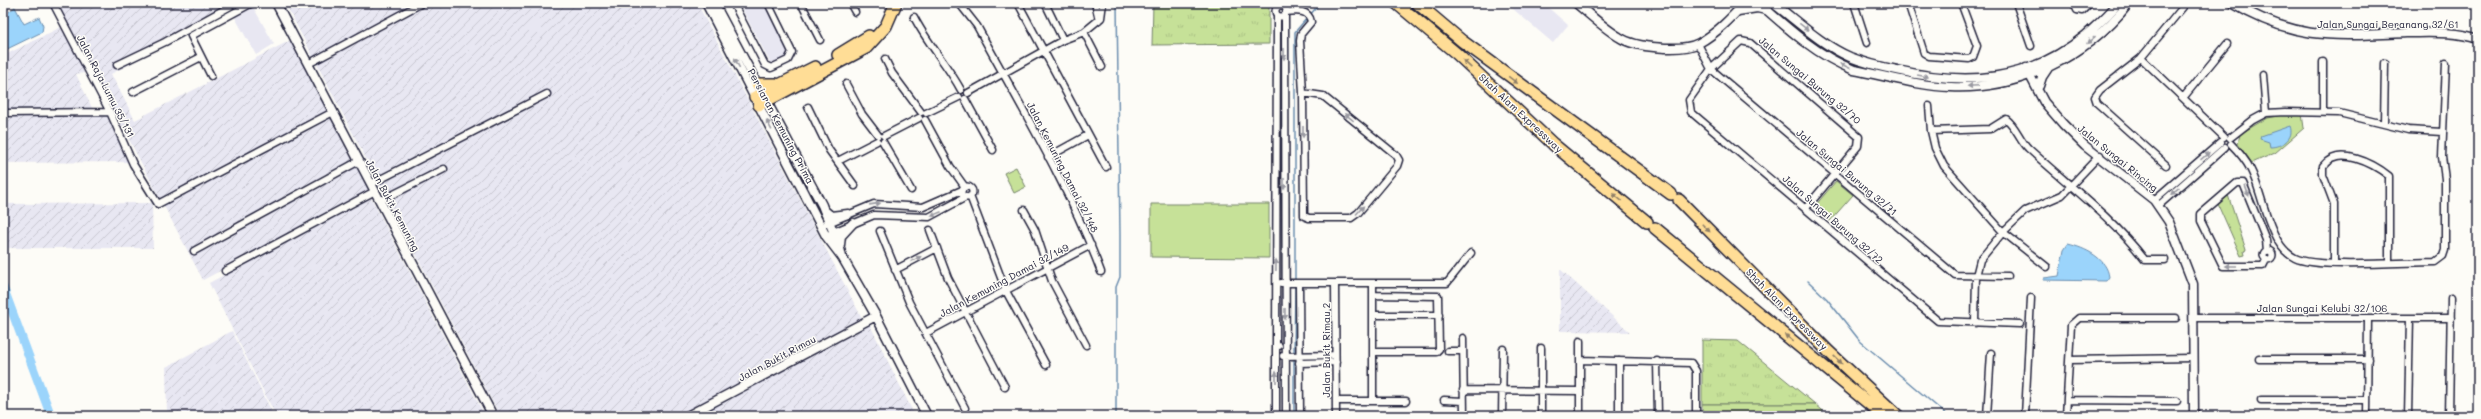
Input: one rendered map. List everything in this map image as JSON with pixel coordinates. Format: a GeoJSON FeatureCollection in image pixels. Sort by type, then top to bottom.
{"type":"FeatureCollection","features":[{"type":"Feature","properties":{"kind":"highway"},"geometry":{"type":"LineString","coordinates":[[760,96],[863,41],[880,22],[888,3]]}},
{"type":"Feature","properties":{"kind":"highway"},"geometry":{"type":"LineString","coordinates":[[760,96],[866,48],[886,26],[896,3]]}},
{"type":"Feature","properties":{"kind":"highway","name":"Shah Alam Expressway"},"geometry":{"type":"LineString","coordinates":[[1396,3],[1456,54],[1553,144],[1884,416]]}},
{"type":"Feature","properties":{"kind":"highway","name":"Shah Alam Expressway"},"geometry":{"type":"LineString","coordinates":[[1417,3],[1462,41],[1540,100],[1675,197],[1829,352],[1898,416]]}},
{"type":"Feature","properties":{"kind":"street","name":"Jalan Raja Lumu 35/131"},"geometry":{"type":"LineString","coordinates":[[53,3],[110,112],[141,178],[158,204],[162,204],[333,112]]}},
{"type":"Feature","properties":{"kind":"street"},"geometry":{"type":"LineString","coordinates":[[117,65],[165,42],[236,3]]}},
{"type":"Feature","properties":{"kind":"street"},"geometry":{"type":"LineString","coordinates":[[211,76],[191,38],[192,34],[252,3]]}},
{"type":"Feature","properties":{"kind":"street","name":"Jalan Bukit Kemuning"},"geometry":{"type":"LineString","coordinates":[[276,3],[493,416]]}},
{"type":"Feature","properties":{"kind":"street"},"geometry":{"type":"LineString","coordinates":[[308,64],[422,3]]}},
{"type":"Feature","properties":{"kind":"street","name":"Persiaran Kemuning Prima"},"geometry":{"type":"LineString","coordinates":[[706,3],[822,205],[825,225]]}},
{"type":"Feature","properties":{"kind":"street","name":"Persiaran Kemuning Prima"},"geometry":{"type":"LineString","coordinates":[[714,3],[829,234],[876,316],[927,416]]}},
{"type":"Feature","properties":{"kind":"street"},"geometry":{"type":"LineString","coordinates":[[733,3],[765,65],[771,68],[788,60],[792,52],[768,3]]}},
{"type":"Feature","properties":{"kind":"street"},"geometry":{"type":"LineString","coordinates":[[801,3],[820,40]]}},
{"type":"Feature","properties":{"kind":"street"},"geometry":{"type":"LineString","coordinates":[[850,3],[855,12]]}},
{"type":"Feature","properties":{"kind":"street","name":"Jalan Kemuning Damai 32/148"},"geometry":{"type":"LineString","coordinates":[[959,3],[977,26],[1048,157],[1085,228],[1101,272]]}},
{"type":"Feature","properties":{"kind":"street"},"geometry":{"type":"LineString","coordinates":[[1018,3],[1106,167]]}},
{"type":"Feature","properties":{"kind":"street"},"geometry":{"type":"LineString","coordinates":[[1045,3],[1063,40]]}},
{"type":"Feature","properties":{"kind":"street"},"geometry":{"type":"LineString","coordinates":[[1095,3],[1099,20]]}},
{"type":"Feature","properties":{"kind":"street"},"geometry":{"type":"LineString","coordinates":[[965,99],[968,92],[1063,40],[1084,32],[1103,15],[1103,3]]}},
{"type":"Feature","properties":{"kind":"street"},"geometry":{"type":"LineString","coordinates":[[1576,3],[1620,38],[1638,44],[1661,47],[1698,44],[1710,36],[1745,3]]}},
{"type":"Feature","properties":{"kind":"street"},"geometry":{"type":"LineString","coordinates":[[1737,12],[1739,3]]}},
{"type":"Feature","properties":{"kind":"street"},"geometry":{"type":"LineString","coordinates":[[1759,3],[1814,48],[1854,70],[1950,87],[1985,86],[2013,80],[2065,52],[2102,26],[2118,3]]}},
{"type":"Feature","properties":{"kind":"street"},"geometry":{"type":"LineString","coordinates":[[1773,3],[1824,43],[1842,53],[1890,68],[1949,80],[1998,77],[2049,68],[2070,57],[2102,26],[2129,3]]}},
{"type":"Feature","properties":{"kind":"street"},"geometry":{"type":"LineString","coordinates":[[1854,3],[1867,43]]}},
{"type":"Feature","properties":{"kind":"street"},"geometry":{"type":"LineString","coordinates":[[1908,3],[1924,53],[1929,56],[1969,59],[1977,52],[1977,46],[1961,3]]}},
{"type":"Feature","properties":{"kind":"street"},"geometry":{"type":"LineString","coordinates":[[2016,3],[2031,46]]}},
{"type":"Feature","properties":{"kind":"street"},"geometry":{"type":"LineString","coordinates":[[2074,3],[2077,10],[2082,11],[2090,3]]}},
{"type":"Feature","properties":{"kind":"street","name":"Jalan Sungai Beranang 32/61"},"geometry":{"type":"LineString","coordinates":[[2232,3],[2259,19],[2295,31],[2325,36],[2439,32],[2465,34],[2478,39]]}},
{"type":"Feature","properties":{"kind":"street"},"geometry":{"type":"LineString","coordinates":[[1276,416],[1277,16],[1275,10],[1279,6],[1284,7],[1286,14],[1293,283],[1293,356],[1286,416]]}},
{"type":"Feature","properties":{"kind":"street"},"geometry":{"type":"LineString","coordinates":[[2166,165],[2096,100],[2100,90],[2141,58],[2182,6]]}},
{"type":"Feature","properties":{"kind":"street"},"geometry":{"type":"LineString","coordinates":[[1737,12],[1757,8],[1768,11]]}},
{"type":"Feature","properties":{"kind":"street"},"geometry":{"type":"LineString","coordinates":[[1277,16],[1300,11],[1309,16],[1310,24],[1300,36],[1303,93],[1304,216],[1309,218],[1351,218],[1358,213],[1394,170],[1399,160],[1396,155],[1324,96],[1303,93]]}},
{"type":"Feature","properties":{"kind":"street"},"geometry":{"type":"LineString","coordinates":[[914,16],[922,33],[950,70],[961,90],[968,92]]}},
{"type":"Feature","properties":{"kind":"street"},"geometry":{"type":"LineString","coordinates":[[1084,32],[1102,67]]}},
{"type":"Feature","properties":{"kind":"street","name":"Jalan Sungai Burung 32/70"},"geometry":{"type":"LineString","coordinates":[[1711,69],[1738,43],[1746,41],[1799,84],[1859,136],[1858,146],[1835,175]]}},
{"type":"Feature","properties":{"kind":"street"},"geometry":{"type":"LineString","coordinates":[[1698,44],[1711,69]]}},
{"type":"Feature","properties":{"kind":"street"},"geometry":{"type":"LineString","coordinates":[[2183,98],[2227,44]]}},
{"type":"Feature","properties":{"kind":"street"},"geometry":{"type":"LineString","coordinates":[[133,92],[201,57]]}},
{"type":"Feature","properties":{"kind":"street"},"geometry":{"type":"LineString","coordinates":[[2141,58],[2226,142],[2246,159],[2253,170],[2261,200],[2278,242],[2295,258],[2310,262],[2334,263],[2435,262],[2444,256],[2446,205],[2442,132],[2446,63]]}},
{"type":"Feature","properties":{"kind":"street"},"geometry":{"type":"LineString","coordinates":[[885,59],[892,73],[923,116],[950,166],[964,188]]}},
{"type":"Feature","properties":{"kind":"street"},"geometry":{"type":"LineString","coordinates":[[2323,62],[2323,112]]}},
{"type":"Feature","properties":{"kind":"street"},"geometry":{"type":"LineString","coordinates":[[2384,124],[2385,63]]}},
{"type":"Feature","properties":{"kind":"street"},"geometry":{"type":"LineString","coordinates":[[2013,80],[2038,88],[2042,77],[2049,68]]}},
{"type":"Feature","properties":{"kind":"street","name":"Jalan Sungai Burung 32/71"},"geometry":{"type":"LineString","coordinates":[[1711,69],[1955,275],[2008,276]]}},
{"type":"Feature","properties":{"kind":"street","name":"Jalan Sungai Burung 32/72"},"geometry":{"type":"LineString","coordinates":[[1711,69],[1689,100],[1689,108],[1938,321],[2020,324]]}},
{"type":"Feature","properties":{"kind":"street","name":"Jalan Sungai Rincing"},"geometry":{"type":"LineString","coordinates":[[2030,71],[2048,105],[2074,136],[2100,155],[2156,203],[2169,222],[2193,284],[2194,416]]}},
{"type":"Feature","properties":{"kind":"street"},"geometry":{"type":"LineString","coordinates":[[2263,75],[2266,113]]}},
{"type":"Feature","properties":{"kind":"street"},"geometry":{"type":"LineString","coordinates":[[846,84],[862,114],[880,138],[910,190]]}},
{"type":"Feature","properties":{"kind":"street"},"geometry":{"type":"LineString","coordinates":[[838,162],[958,97],[961,90]]}},
{"type":"Feature","properties":{"kind":"street"},"geometry":{"type":"LineString","coordinates":[[225,271],[373,188],[547,94]]}},
{"type":"Feature","properties":{"kind":"street"},"geometry":{"type":"LineString","coordinates":[[958,97],[965,99],[992,150]]}},
{"type":"Feature","properties":{"kind":"street"},"geometry":{"type":"LineString","coordinates":[[1929,106],[1931,131],[1935,148],[1944,166],[2003,232],[2047,267]]}},
{"type":"Feature","properties":{"kind":"street"},"geometry":{"type":"LineString","coordinates":[[808,107],[838,162],[855,186]]}},
{"type":"Feature","properties":{"kind":"street"},"geometry":{"type":"LineString","coordinates":[[3,113],[110,112]]}},
{"type":"Feature","properties":{"kind":"street"},"geometry":{"type":"LineString","coordinates":[[2156,203],[2226,142],[2253,120],[2266,113],[2340,113],[2408,130],[2442,132]]}},
{"type":"Feature","properties":{"kind":"street"},"geometry":{"type":"LineString","coordinates":[[1931,131],[1990,129],[2006,119],[2026,146],[2070,187],[2103,212],[2128,238],[2145,260],[2165,260]]}},
{"type":"Feature","properties":{"kind":"street"},"geometry":{"type":"LineString","coordinates":[[1048,157],[1088,135]]}},
{"type":"Feature","properties":{"kind":"street"},"geometry":{"type":"LineString","coordinates":[[1976,323],[1976,276],[1980,260],[2003,232],[2026,211],[2062,195],[2100,155]]}},
{"type":"Feature","properties":{"kind":"street"},"geometry":{"type":"LineString","coordinates":[[2334,263],[2334,204],[2324,176],[2323,166],[2326,162],[2336,158],[2354,157],[2368,161],[2389,176],[2389,262]]}},
{"type":"Feature","properties":{"kind":"street"},"geometry":{"type":"LineString","coordinates":[[194,251],[359,162]]}},
{"type":"Feature","properties":{"kind":"street"},"geometry":{"type":"LineString","coordinates":[[380,201],[444,170]]}},
{"type":"Feature","properties":{"kind":"street"},"geometry":{"type":"LineString","coordinates":[[1806,208],[1835,175]]}},
{"type":"Feature","properties":{"kind":"street"},"geometry":{"type":"LineString","coordinates":[[2237,183],[2244,183],[2270,252],[2272,258],[2266,260],[2263,266],[2223,266],[2201,221],[2202,214],[2237,183]]}},
{"type":"Feature","properties":{"kind":"street"},"geometry":{"type":"LineString","coordinates":[[964,188],[962,194],[968,196],[1006,291],[1046,365]]}},
{"type":"Feature","properties":{"kind":"street"},"geometry":{"type":"LineString","coordinates":[[825,225],[874,204],[890,203],[923,207],[964,188],[972,189],[968,196],[929,217],[890,214],[874,215],[829,234]]}},
{"type":"Feature","properties":{"kind":"street"},"geometry":{"type":"LineString","coordinates":[[890,203],[890,214]]}},
{"type":"Feature","properties":{"kind":"street"},"geometry":{"type":"LineString","coordinates":[[822,205],[826,213],[831,216],[848,214]]}},
{"type":"Feature","properties":{"kind":"street"},"geometry":{"type":"LineString","coordinates":[[1024,210],[1035,230],[1048,269],[1086,345]]}},
{"type":"Feature","properties":{"kind":"street"},"geometry":{"type":"LineString","coordinates":[[840,245],[841,236],[853,223]]}},
{"type":"Feature","properties":{"kind":"street"},"geometry":{"type":"LineString","coordinates":[[930,230],[948,278],[1006,387]]}},
{"type":"Feature","properties":{"kind":"street"},"geometry":{"type":"LineString","coordinates":[[880,231],[895,270],[965,408]]}},
{"type":"Feature","properties":{"kind":"street","name":"Persiaran Kemuning Prima"},"geometry":{"type":"LineString","coordinates":[[829,234],[840,245],[842,257]]}},
{"type":"Feature","properties":{"kind":"street"},"geometry":{"type":"LineString","coordinates":[[2270,252],[2278,242]]}},
{"type":"Feature","properties":{"kind":"street","name":"Jalan Kemuning Damai 32/149"},"geometry":{"type":"LineString","coordinates":[[926,333],[1091,245]]}},
{"type":"Feature","properties":{"kind":"street"},"geometry":{"type":"LineString","coordinates":[[895,270],[937,248]]}},
{"type":"Feature","properties":{"kind":"street"},"geometry":{"type":"LineString","coordinates":[[1276,283],[1447,283],[1471,253]]}},
{"type":"Feature","properties":{"kind":"street"},"geometry":{"type":"LineString","coordinates":[[1293,283],[1285,346],[1299,363],[1300,416]]}},
{"type":"Feature","properties":{"kind":"street","name":"Jalan Bukit Rimau 2"},"geometry":{"type":"LineString","coordinates":[[1335,284],[1336,416]]}},
{"type":"Feature","properties":{"kind":"street"},"geometry":{"type":"LineString","coordinates":[[1373,284],[1373,400]]}},
{"type":"Feature","properties":{"kind":"street"},"geometry":{"type":"LineString","coordinates":[[1373,295],[1437,295],[1439,298],[1438,351],[1373,352]]}},
{"type":"Feature","properties":{"kind":"street"},"geometry":{"type":"LineString","coordinates":[[2025,416],[2031,298]]}},
{"type":"Feature","properties":{"kind":"street"},"geometry":{"type":"LineString","coordinates":[[2449,416],[2451,298]]}},
{"type":"Feature","properties":{"kind":"street"},"geometry":{"type":"LineString","coordinates":[[1373,315],[1439,315]]}},
{"type":"Feature","properties":{"kind":"street","name":"Jalan Bukit Rimau"},"geometry":{"type":"LineString","coordinates":[[688,416],[876,316]]}},
{"type":"Feature","properties":{"kind":"street"},"geometry":{"type":"LineString","coordinates":[[2066,416],[2071,325],[2079,318],[2176,318]]}},
{"type":"Feature","properties":{"kind":"street","name":"Jalan Sungai Kelubi 32/106"},"geometry":{"type":"LineString","coordinates":[[2193,318],[2451,318]]}},
{"type":"Feature","properties":{"kind":"street"},"geometry":{"type":"LineString","coordinates":[[2367,416],[2368,318]]}},
{"type":"Feature","properties":{"kind":"street"},"geometry":{"type":"LineString","coordinates":[[2408,416],[2410,318]]}},
{"type":"Feature","properties":{"kind":"street"},"geometry":{"type":"LineString","coordinates":[[1463,338],[1464,416]]}},
{"type":"Feature","properties":{"kind":"street"},"geometry":{"type":"LineString","coordinates":[[1580,341],[1580,416]]}},
{"type":"Feature","properties":{"kind":"street"},"geometry":{"type":"LineString","coordinates":[[1276,346],[1285,346]]}},
{"type":"Feature","properties":{"kind":"street"},"geometry":{"type":"LineString","coordinates":[[1541,348],[1541,416]]}},
{"type":"Feature","properties":{"kind":"street"},"geometry":{"type":"LineString","coordinates":[[1502,416],[1503,349]]}},
{"type":"Feature","properties":{"kind":"street"},"geometry":{"type":"LineString","coordinates":[[1448,352],[1463,351]]}},
{"type":"Feature","properties":{"kind":"street"},"geometry":{"type":"LineString","coordinates":[[1987,416],[1991,353]]}},
{"type":"Feature","properties":{"kind":"street"},"geometry":{"type":"LineString","coordinates":[[1276,356],[1335,355]]}},
{"type":"Feature","properties":{"kind":"street"},"geometry":{"type":"LineString","coordinates":[[2069,360],[2193,358]]}},
{"type":"Feature","properties":{"kind":"street"},"geometry":{"type":"LineString","coordinates":[[2259,359],[2368,359]]}},
{"type":"Feature","properties":{"kind":"street"},"geometry":{"type":"LineString","coordinates":[[1580,360],[1689,362],[1694,365],[1696,371],[1696,416]]}},
{"type":"Feature","properties":{"kind":"street"},"geometry":{"type":"LineString","coordinates":[[1619,361],[1619,416]]}},
{"type":"Feature","properties":{"kind":"street"},"geometry":{"type":"LineString","coordinates":[[1657,361],[1658,416]]}},
{"type":"Feature","properties":{"kind":"street"},"geometry":{"type":"LineString","coordinates":[[1299,363],[1336,362]]}},
{"type":"Feature","properties":{"kind":"street"},"geometry":{"type":"LineString","coordinates":[[1463,390],[1580,391]]}},
{"type":"Feature","properties":{"kind":"street"},"geometry":{"type":"LineString","coordinates":[[1444,400],[1464,401]]}},
{"type":"Feature","properties":{"kind":"street"},"geometry":{"type":"LineString","coordinates":[[2067,400],[2177,401]]}},
{"type":"Feature","properties":{"kind":"street"},"geometry":{"type":"LineString","coordinates":[[2261,400],[2367,400]]}},
{"type":"Feature","properties":{"kind":"street"},"geometry":{"type":"LineString","coordinates":[[1336,401],[1406,401]]}},
{"type":"Feature","properties":{"kind":"shaded area"},"geometry":{"type":"Polygon","coordinates":[[[57,3],[245,3],[111,74],[135,120],[291,40],[370,191],[203,280],[57,3]]]}},
{"type":"Feature","properties":{"kind":"shaded area"},"geometry":{"type":"Polygon","coordinates":[[[285,3],[697,3],[862,318],[677,416],[500,416],[285,3]]]}},
{"type":"Feature","properties":{"kind":"shaded area"},"geometry":{"type":"Polygon","coordinates":[[[739,3],[766,3],[790,51],[787,59],[772,66],[739,3]]]}},
{"type":"Feature","properties":{"kind":"shaded area"},"geometry":{"type":"Polygon","coordinates":[[[1506,3],[1543,3],[1568,25],[1553,43],[1506,3]]]}},
{"type":"Feature","properties":{"kind":"shaded area"},"geometry":{"type":"Polygon","coordinates":[[[252,5],[274,44],[256,55],[233,14],[252,5]]]}},
{"type":"Feature","properties":{"kind":"shaded area"},"geometry":{"type":"Polygon","coordinates":[[[61,27],[85,73],[76,74],[93,110],[3,110],[3,56],[61,27]]]}},
{"type":"Feature","properties":{"kind":"shaded area"},"geometry":{"type":"Polygon","coordinates":[[[107,116],[128,162],[3,163],[3,117],[107,116]]]}},
{"type":"Feature","properties":{"kind":"shaded area"},"geometry":{"type":"Polygon","coordinates":[[[370,196],[485,416],[276,416],[209,283],[370,196]]]}},
{"type":"Feature","properties":{"kind":"shaded area"},"geometry":{"type":"Polygon","coordinates":[[[152,203],[153,248],[3,248],[3,204],[152,203]]]}},
{"type":"Feature","properties":{"kind":"shaded area"},"geometry":{"type":"Polygon","coordinates":[[[1560,269],[1630,332],[1560,331],[1560,269]]]}},
{"type":"Feature","properties":{"kind":"shaded area"},"geometry":{"type":"Polygon","coordinates":[[[870,325],[915,416],[697,416],[870,325]]]}},
{"type":"Feature","properties":{"kind":"shaded area"},"geometry":{"type":"Polygon","coordinates":[[[232,331],[274,416],[167,416],[166,367],[232,331]]]}},
{"type":"Feature","properties":{"kind":"green space"},"geometry":{"type":"Polygon","coordinates":[[[1153,3],[1269,3],[1269,44],[1152,45],[1153,3]]]}},
{"type":"Feature","properties":{"kind":"green space"},"geometry":{"type":"Polygon","coordinates":[[[2286,114],[2302,114],[2304,128],[2275,153],[2252,163],[2238,144],[2240,134],[2267,118],[2286,114]]]}},
{"type":"Feature","properties":{"kind":"green space"},"geometry":{"type":"Polygon","coordinates":[[[1016,167],[1026,187],[1014,193],[1004,173],[1016,167]]]}},
{"type":"Feature","properties":{"kind":"green space"},"geometry":{"type":"Polygon","coordinates":[[[1836,181],[1853,195],[1830,221],[1814,207],[1836,181]]]}},
{"type":"Feature","properties":{"kind":"green space"},"geometry":{"type":"Polygon","coordinates":[[[2228,195],[2246,250],[2244,251],[2245,255],[2241,256],[2218,204],[2228,195]]]}},
{"type":"Feature","properties":{"kind":"green space"},"geometry":{"type":"Polygon","coordinates":[[[1151,204],[1269,204],[1269,258],[1151,257],[1151,204]]]}},
{"type":"Feature","properties":{"kind":"green space"},"geometry":{"type":"Polygon","coordinates":[[[1702,340],[1738,341],[1815,404],[1702,404],[1702,340]]]}},
{"type":"Feature","properties":{"kind":"green space"},"geometry":{"type":"Polygon","coordinates":[[[1702,404],[1815,404],[1829,416],[1702,416],[1702,404]]]}},
{"type":"Feature","properties":{"kind":"water"},"geometry":{"type":"Polygon","coordinates":[[[15,7],[24,24],[39,17],[43,26],[42,32],[3,51],[3,16],[15,7]]]}},
{"type":"Feature","properties":{"kind":"water"},"geometry":{"type":"Polygon","coordinates":[[[2290,126],[2291,135],[2286,141],[2278,146],[2270,147],[2269,142],[2260,139],[2261,136],[2290,126]]]}},
{"type":"Feature","properties":{"kind":"water"},"geometry":{"type":"Polygon","coordinates":[[[2068,244],[2088,251],[2100,259],[2107,270],[2109,277],[2106,281],[2043,280],[2044,278],[2059,276],[2064,250],[2068,244]]]}},
{"type":"Feature","properties":{"kind":"waterway"},"geometry":{"type":"LineString","coordinates":[[1116,416],[1116,287],[1120,277],[1117,3]]}},
{"type":"Feature","properties":{"kind":"waterway"},"geometry":{"type":"LineString","coordinates":[[1310,15],[1320,3]]}},
{"type":"Feature","properties":{"kind":"waterway"},"geometry":{"type":"LineString","coordinates":[[1295,282],[1295,32],[1307,18]]}},
{"type":"Feature","properties":{"kind":"waterway"},"geometry":{"type":"LineString","coordinates":[[1808,281],[1827,299],[1860,341],[1948,416]]}},
{"type":"Feature","properties":{"kind":"waterway"},"geometry":{"type":"LineString","coordinates":[[1294,354],[1295,286]]}},
{"type":"Feature","properties":{"kind":"waterway"},"geometry":{"type":"LineString","coordinates":[[3,287],[51,416]]}},
{"type":"Feature","properties":{"kind":"waterway"},"geometry":{"type":"LineString","coordinates":[[1294,358],[1294,416]]}}]}
